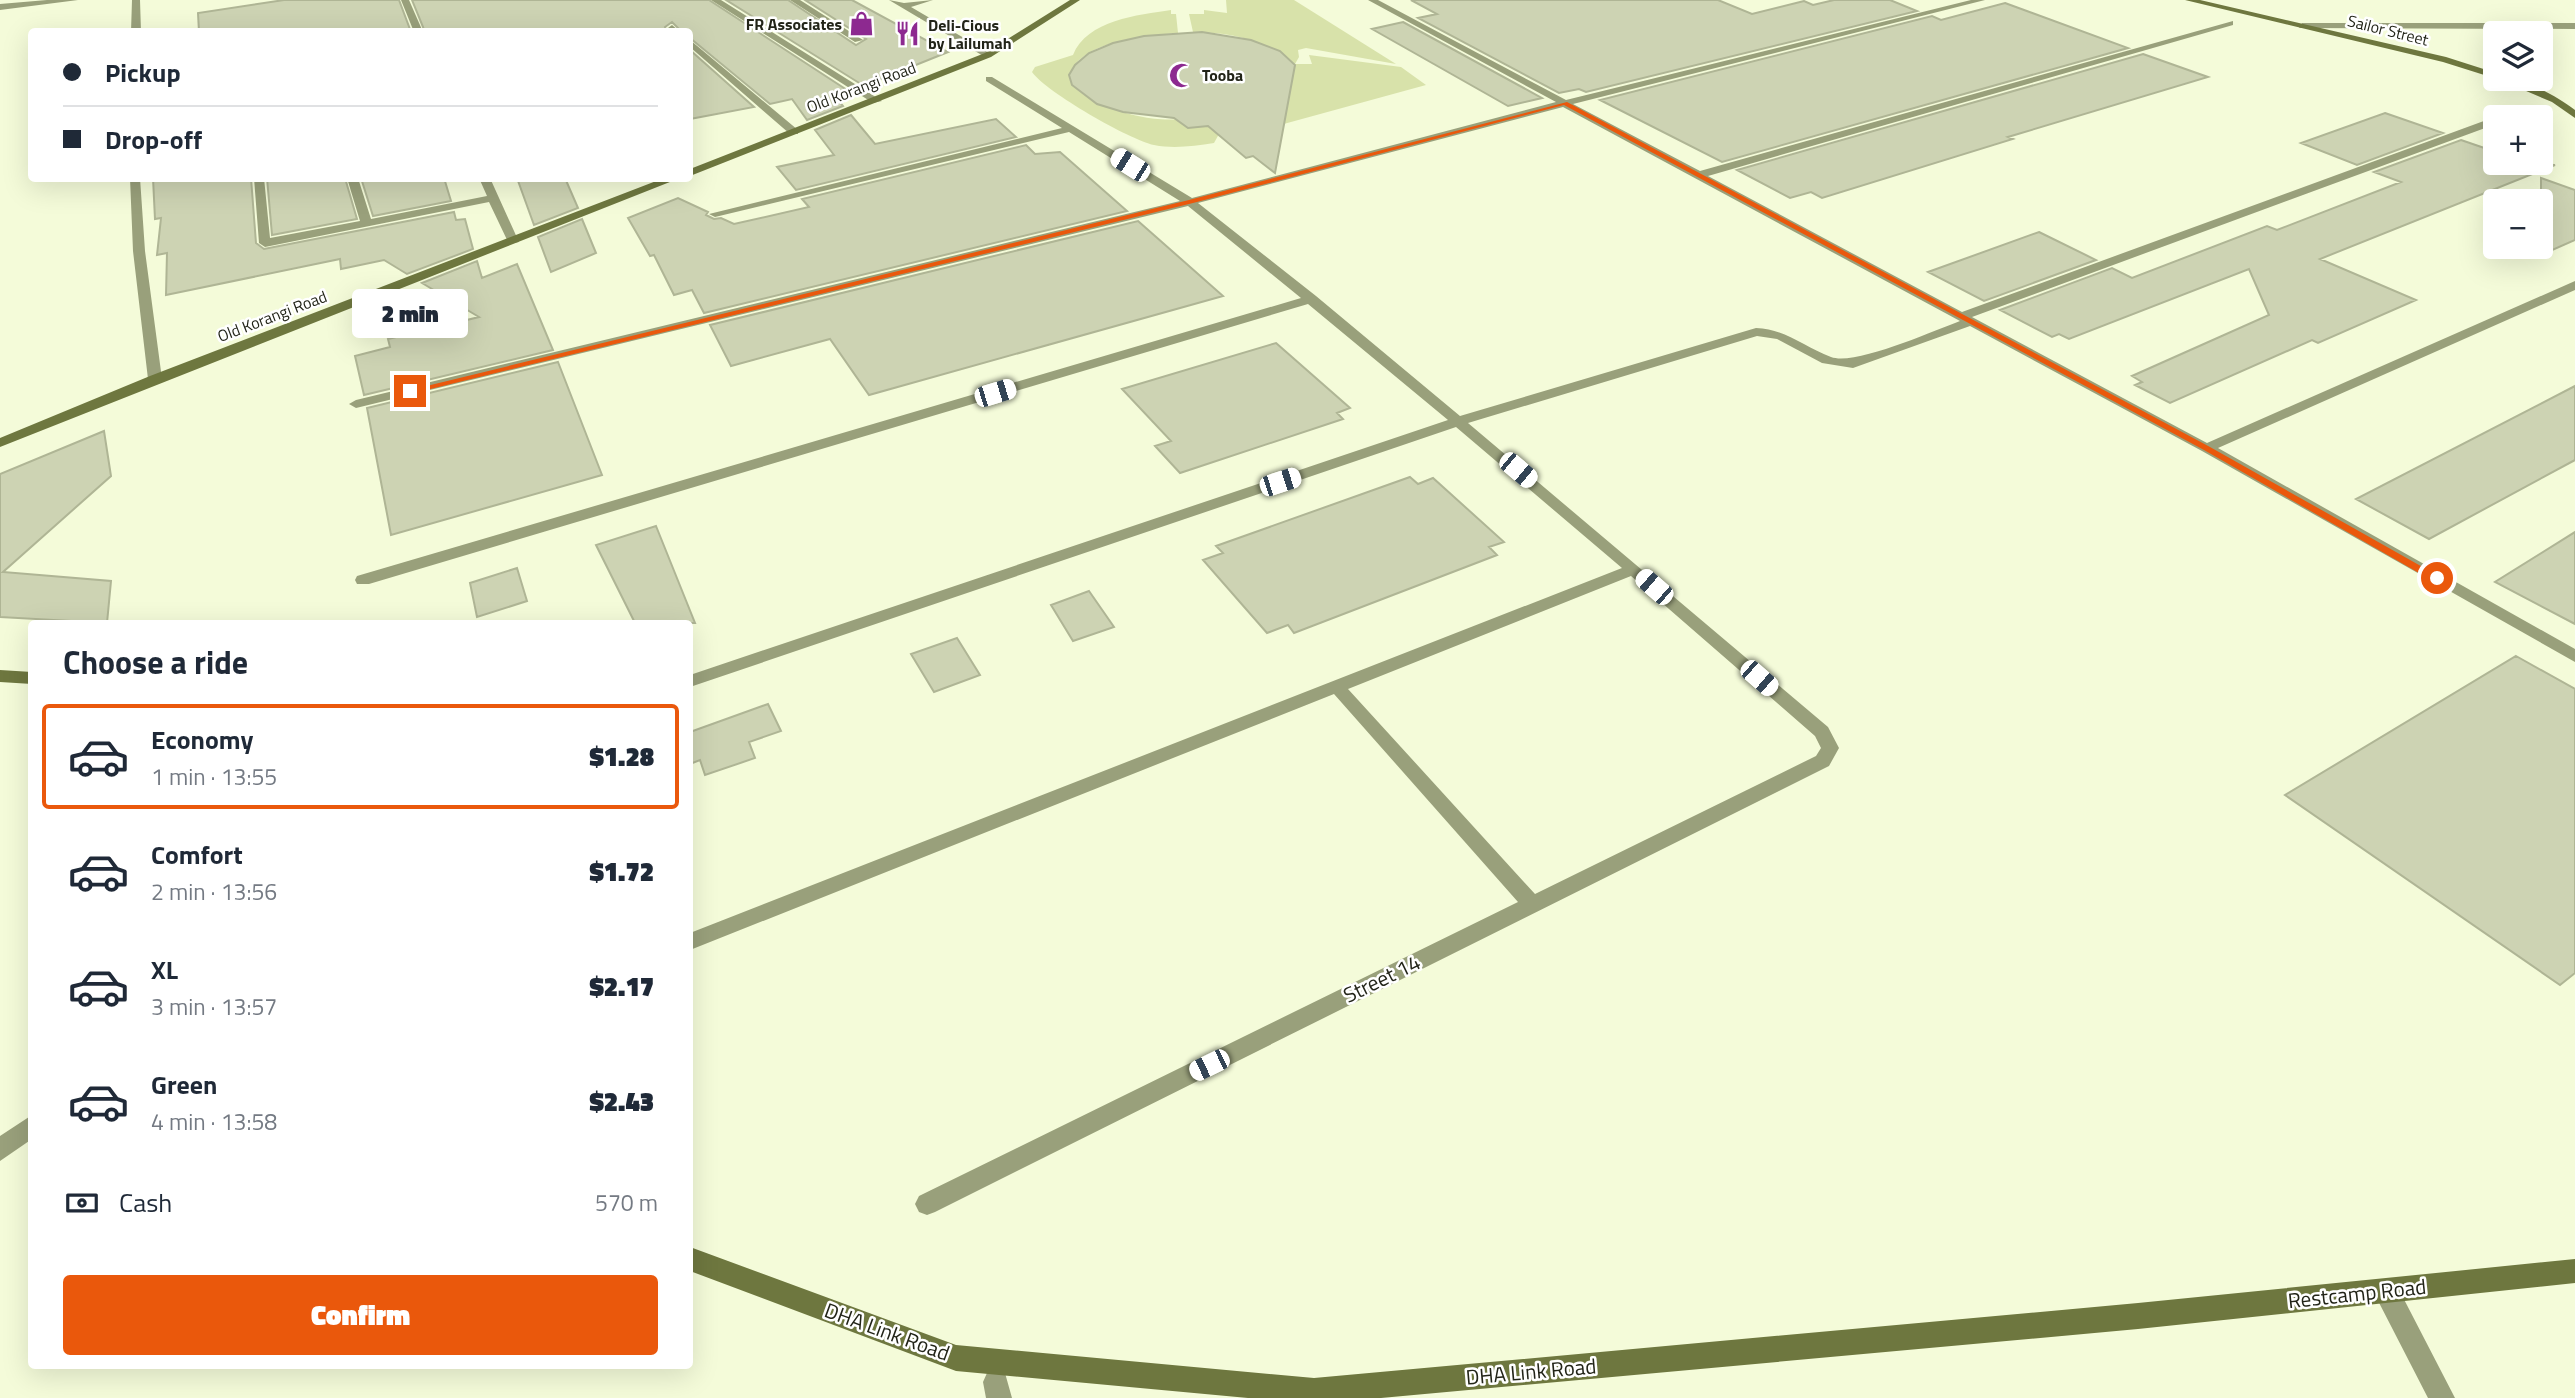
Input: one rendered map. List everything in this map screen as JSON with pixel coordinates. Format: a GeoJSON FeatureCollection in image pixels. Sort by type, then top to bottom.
{"type":"FeatureCollection","features":[{"type":"Feature","properties":{"kind":"street"},"geometry":{"type":"LineString","coordinates":[[0,7],[74,0]]}},
{"type":"Feature","properties":{"kind":"street"},"geometry":{"type":"LineString","coordinates":[[136,0],[136,28]]}},
{"type":"Feature","properties":{"kind":"street"},"geometry":{"type":"LineString","coordinates":[[405,0],[416,28]]}},
{"type":"Feature","properties":{"kind":"street"},"geometry":{"type":"LineString","coordinates":[[715,0],[877,101]]}},
{"type":"Feature","properties":{"kind":"street"},"geometry":{"type":"LineString","coordinates":[[794,0],[858,40]]}},
{"type":"Feature","properties":{"kind":"street"},"geometry":{"type":"LineString","coordinates":[[893,0],[988,55]]}},
{"type":"Feature","properties":{"kind":"street"},"geometry":{"type":"LineString","coordinates":[[902,6],[929,0]]}},
{"type":"Feature","properties":{"kind":"street","name":"Old Korangi Road"},"geometry":{"type":"LineString","coordinates":[[693,172],[988,55],[1076,0]]}},
{"type":"Feature","properties":{"kind":"street"},"geometry":{"type":"LineString","coordinates":[[1372,0],[2207,449],[2575,656]]}},
{"type":"Feature","properties":{"kind":"street"},"geometry":{"type":"LineString","coordinates":[[356,404],[1190,202],[1565,103],[1981,0]]}},
{"type":"Feature","properties":{"kind":"street","name":"Sailor Street"},"geometry":{"type":"LineString","coordinates":[[2189,0],[2446,60],[2483,72]]}},
{"type":"Feature","properties":{"kind":"street"},"geometry":{"type":"LineString","coordinates":[[1699,175],[2230,23]]}},
{"type":"Feature","properties":{"kind":"street"},"geometry":{"type":"LineString","coordinates":[[2302,26],[2575,26]]}},
{"type":"Feature","properties":{"kind":"street"},"geometry":{"type":"LineString","coordinates":[[693,46],[794,132]]}},
{"type":"Feature","properties":{"kind":"street"},"geometry":{"type":"LineString","coordinates":[[693,942],[1634,569],[1460,421],[1190,202],[989,79]]}},
{"type":"Feature","properties":{"kind":"street"},"geometry":{"type":"LineString","coordinates":[[2533,91],[2555,100],[2575,114]]}},
{"type":"Feature","properties":{"kind":"street"},"geometry":{"type":"LineString","coordinates":[[693,680],[1460,421],[1756,332],[1780,334],[1827,362],[1853,364],[2483,125]]}},
{"type":"Feature","properties":{"kind":"street"},"geometry":{"type":"LineString","coordinates":[[715,214],[1070,129]]}},
{"type":"Feature","properties":{"kind":"street"},"geometry":{"type":"LineString","coordinates":[[135,182],[139,251],[155,379]]}},
{"type":"Feature","properties":{"kind":"street"},"geometry":{"type":"LineString","coordinates":[[259,182],[265,243],[493,198]]}},
{"type":"Feature","properties":{"kind":"street"},"geometry":{"type":"LineString","coordinates":[[353,182],[366,222]]}},
{"type":"Feature","properties":{"kind":"street"},"geometry":{"type":"LineString","coordinates":[[486,182],[513,242]]}},
{"type":"Feature","properties":{"kind":"street","name":"Old Korangi Road"},"geometry":{"type":"LineString","coordinates":[[0,443],[155,379],[665,182]]}},
{"type":"Feature","properties":{"kind":"street"},"geometry":{"type":"LineString","coordinates":[[2207,449],[2575,285]]}},
{"type":"Feature","properties":{"kind":"street"},"geometry":{"type":"LineString","coordinates":[[363,580],[1312,299]]}},
{"type":"Feature","properties":{"kind":"street","name":"Street 14"},"geometry":{"type":"LineString","coordinates":[[928,1205],[1823,761],[1830,748],[1822,732],[1634,569]]}},
{"type":"Feature","properties":{"kind":"street"},"geometry":{"type":"LineString","coordinates":[[0,676],[28,678]]}},
{"type":"Feature","properties":{"kind":"street"},"geometry":{"type":"LineString","coordinates":[[1336,686],[1533,905]]}},
{"type":"Feature","properties":{"kind":"street"},"geometry":{"type":"LineString","coordinates":[[0,1150],[28,1128]]}},
{"type":"Feature","properties":{"kind":"street","name":"DHA Link Road"},"geometry":{"type":"LineString","coordinates":[[693,1260],[956,1358],[1314,1391],[2138,1316]]}},
{"type":"Feature","properties":{"kind":"street","name":"Restcamp Road"},"geometry":{"type":"LineString","coordinates":[[2138,1316],[2575,1271]]}},
{"type":"Feature","properties":{"kind":"street"},"geometry":{"type":"LineString","coordinates":[[2386,1291],[2442,1398]]}},
{"type":"Feature","properties":{"kind":"green space"},"geometry":{"type":"Polygon","coordinates":[[[1226,0],[1294,0],[1396,64],[1306,48],[1298,50],[1299,57],[1295,64],[1312,64],[1309,55],[1401,67],[1426,85],[1225,140],[1217,129],[1219,134],[1214,143],[1169,147],[1142,141],[1109,125],[1070,103],[1032,72],[1035,67],[1073,55],[1080,43],[1101,27],[1129,17],[1171,10],[1171,14],[1176,14],[1178,33],[1133,38],[1099,48],[1075,66],[1070,78],[1076,88],[1088,97],[1122,112],[1158,119],[1185,117],[1224,98],[1289,59],[1267,46],[1243,38],[1193,32],[1189,14],[1204,14],[1204,10],[1227,13],[1226,0]]]}},
{"type":"Feature","properties":{"kind":"building"},"geometry":{"type":"Polygon","coordinates":[[[284,0],[399,0],[410,28],[199,28],[198,13],[284,0]]]}},
{"type":"Feature","properties":{"kind":"building"},"geometry":{"type":"Polygon","coordinates":[[[412,0],[709,0],[850,92],[836,97],[843,106],[807,120],[792,99],[770,104],[693,40],[693,28],[678,28],[672,22],[665,28],[423,28],[412,0]]]}},
{"type":"Feature","properties":{"kind":"building"},"geometry":{"type":"Polygon","coordinates":[[[726,0],[788,0],[856,45],[866,39],[805,0],[852,0],[948,52],[864,86],[726,0]]]}},
{"type":"Feature","properties":{"kind":"building"},"geometry":{"type":"Polygon","coordinates":[[[1411,0],[1718,0],[1752,14],[1804,1],[1813,5],[1834,0],[1890,0],[1917,11],[1586,92],[1579,89],[1559,93],[1418,18],[1437,14],[1411,0]]]}},
{"type":"Feature","properties":{"kind":"building"},"geometry":{"type":"Polygon","coordinates":[[[2005,3],[2128,48],[1722,162],[1600,100],[1932,16],[1941,20],[2005,3]]]}},
{"type":"Feature","properties":{"kind":"building"},"geometry":{"type":"Polygon","coordinates":[[[1403,22],[1542,98],[1508,106],[1372,29],[1403,22]]]}},
{"type":"Feature","properties":{"kind":"building","name":"Tooba"},"geometry":{"type":"Polygon","coordinates":[[[1202,32],[1251,40],[1280,51],[1295,65],[1275,173],[1253,156],[1246,158],[1208,126],[1188,128],[1174,118],[1123,112],[1097,104],[1072,85],[1069,75],[1075,65],[1089,53],[1113,43],[1144,36],[1202,32]]]}},
{"type":"Feature","properties":{"kind":"building"},"geometry":{"type":"Polygon","coordinates":[[[693,53],[754,107],[693,118],[693,53]]]}},
{"type":"Feature","properties":{"kind":"building"},"geometry":{"type":"Polygon","coordinates":[[[2143,54],[2208,77],[2008,137],[2013,139],[1822,198],[1811,192],[1790,198],[1737,170],[2143,54]]]}},
{"type":"Feature","properties":{"kind":"building"},"geometry":{"type":"Polygon","coordinates":[[[2385,113],[2443,133],[2357,165],[2301,143],[2385,113]]]}},
{"type":"Feature","properties":{"kind":"building"},"geometry":{"type":"Polygon","coordinates":[[[851,115],[875,144],[996,119],[1016,137],[796,190],[777,167],[834,155],[815,130],[851,115]]]}},
{"type":"Feature","properties":{"kind":"building"},"geometry":{"type":"Polygon","coordinates":[[[2461,140],[2483,148],[2483,175],[2530,175],[2495,189],[2483,189],[2483,194],[2320,259],[2416,300],[2318,343],[2312,340],[2170,403],[2135,385],[2142,382],[2132,376],[2269,315],[2249,269],[2069,339],[2059,334],[2052,337],[2000,310],[2112,268],[2132,278],[2267,226],[2277,230],[2401,182],[2374,172],[2461,140]]]}},
{"type":"Feature","properties":{"kind":"building"},"geometry":{"type":"Polygon","coordinates":[[[1026,145],[1035,154],[1060,152],[1127,211],[704,313],[692,290],[674,295],[654,255],[650,256],[628,218],[678,198],[708,212],[706,215],[714,219],[721,218],[734,224],[809,207],[802,199],[1026,145]]]}},
{"type":"Feature","properties":{"kind":"building"},"geometry":{"type":"Polygon","coordinates":[[[2541,178],[2575,190],[2575,240],[2553,250],[2553,189],[2541,189],[2541,178]]]}},
{"type":"Feature","properties":{"kind":"building"},"geometry":{"type":"Polygon","coordinates":[[[153,182],[251,182],[256,243],[264,249],[454,212],[456,220],[465,219],[473,249],[407,274],[384,260],[341,269],[340,259],[166,295],[167,253],[157,255],[161,218],[155,219],[153,182]]]}},
{"type":"Feature","properties":{"kind":"building"},"geometry":{"type":"Polygon","coordinates":[[[267,182],[346,182],[357,219],[272,235],[267,182]]]}},
{"type":"Feature","properties":{"kind":"building"},"geometry":{"type":"Polygon","coordinates":[[[362,182],[445,182],[451,201],[373,216],[362,182]]]}},
{"type":"Feature","properties":{"kind":"building"},"geometry":{"type":"Polygon","coordinates":[[[518,182],[567,182],[578,208],[534,225],[518,182]]]}},
{"type":"Feature","properties":{"kind":"building"},"geometry":{"type":"Polygon","coordinates":[[[582,219],[596,253],[551,272],[538,237],[582,219]]]}},
{"type":"Feature","properties":{"kind":"building"},"geometry":{"type":"Polygon","coordinates":[[[1138,221],[1223,296],[869,395],[830,339],[731,366],[710,325],[1138,221]]]}},
{"type":"Feature","properties":{"kind":"building"},"geometry":{"type":"Polygon","coordinates":[[[2039,232],[2096,260],[1984,301],[1928,272],[2039,232]]]}},
{"type":"Feature","properties":{"kind":"building"},"geometry":{"type":"Polygon","coordinates":[[[477,261],[482,278],[517,264],[553,350],[364,395],[355,356],[390,347],[388,339],[479,317],[422,283],[477,261]]]}},
{"type":"Feature","properties":{"kind":"building"},"geometry":{"type":"Polygon","coordinates":[[[1276,343],[1350,408],[1337,413],[1343,419],[1180,473],[1155,446],[1171,441],[1122,389],[1276,343]]]}},
{"type":"Feature","properties":{"kind":"building"},"geometry":{"type":"Polygon","coordinates":[[[558,362],[602,475],[391,535],[367,408],[558,362]]]}},
{"type":"Feature","properties":{"kind":"building"},"geometry":{"type":"Polygon","coordinates":[[[2575,386],[2575,460],[2429,539],[2356,499],[2575,386]]]}},
{"type":"Feature","properties":{"kind":"building"},"geometry":{"type":"Polygon","coordinates":[[[104,431],[111,476],[3,572],[111,581],[107,620],[0,617],[0,474],[104,431]]]}},
{"type":"Feature","properties":{"kind":"building"},"geometry":{"type":"Polygon","coordinates":[[[1410,477],[1418,484],[1433,478],[1504,542],[1489,547],[1497,555],[1294,633],[1288,625],[1267,633],[1203,560],[1223,553],[1216,546],[1410,477]]]}},
{"type":"Feature","properties":{"kind":"building"},"geometry":{"type":"Polygon","coordinates":[[[656,526],[695,623],[693,620],[634,620],[596,545],[656,526]]]}},
{"type":"Feature","properties":{"kind":"building"},"geometry":{"type":"Polygon","coordinates":[[[2575,532],[2575,624],[2495,582],[2575,532]]]}},
{"type":"Feature","properties":{"kind":"building"},"geometry":{"type":"Polygon","coordinates":[[[517,568],[527,601],[477,617],[470,583],[517,568]]]}},
{"type":"Feature","properties":{"kind":"building"},"geometry":{"type":"Polygon","coordinates":[[[1089,591],[1114,627],[1073,641],[1051,605],[1089,591]]]}},
{"type":"Feature","properties":{"kind":"building"},"geometry":{"type":"Polygon","coordinates":[[[957,638],[980,675],[934,692],[911,654],[957,638]]]}},
{"type":"Feature","properties":{"kind":"building"},"geometry":{"type":"Polygon","coordinates":[[[2516,656],[2575,689],[2575,973],[2560,985],[2285,795],[2516,656]]]}},
{"type":"Feature","properties":{"kind":"building"},"geometry":{"type":"Polygon","coordinates":[[[768,704],[781,731],[749,742],[755,758],[705,775],[700,760],[693,763],[693,731],[768,704]]]}},
{"type":"Feature","properties":{"kind":"place","name":"FR Associates"},"geometry":{"type":"Point","coordinates":[862,24]}},
{"type":"Feature","properties":{"kind":"place","name":"Deli-Cious by Lailumah"},"geometry":{"type":"Point","coordinates":[908,34]}},
{"type":"Feature","properties":{"kind":"place","name":"Tooba"},"geometry":{"type":"Point","coordinates":[1182,75]}},
{"type":"Feature","properties":{"kind":"route"},"geometry":{"type":"LineString","coordinates":[[410,391],[1190,202],[1565,103],[2207,449],[2437,578]]}}]}
